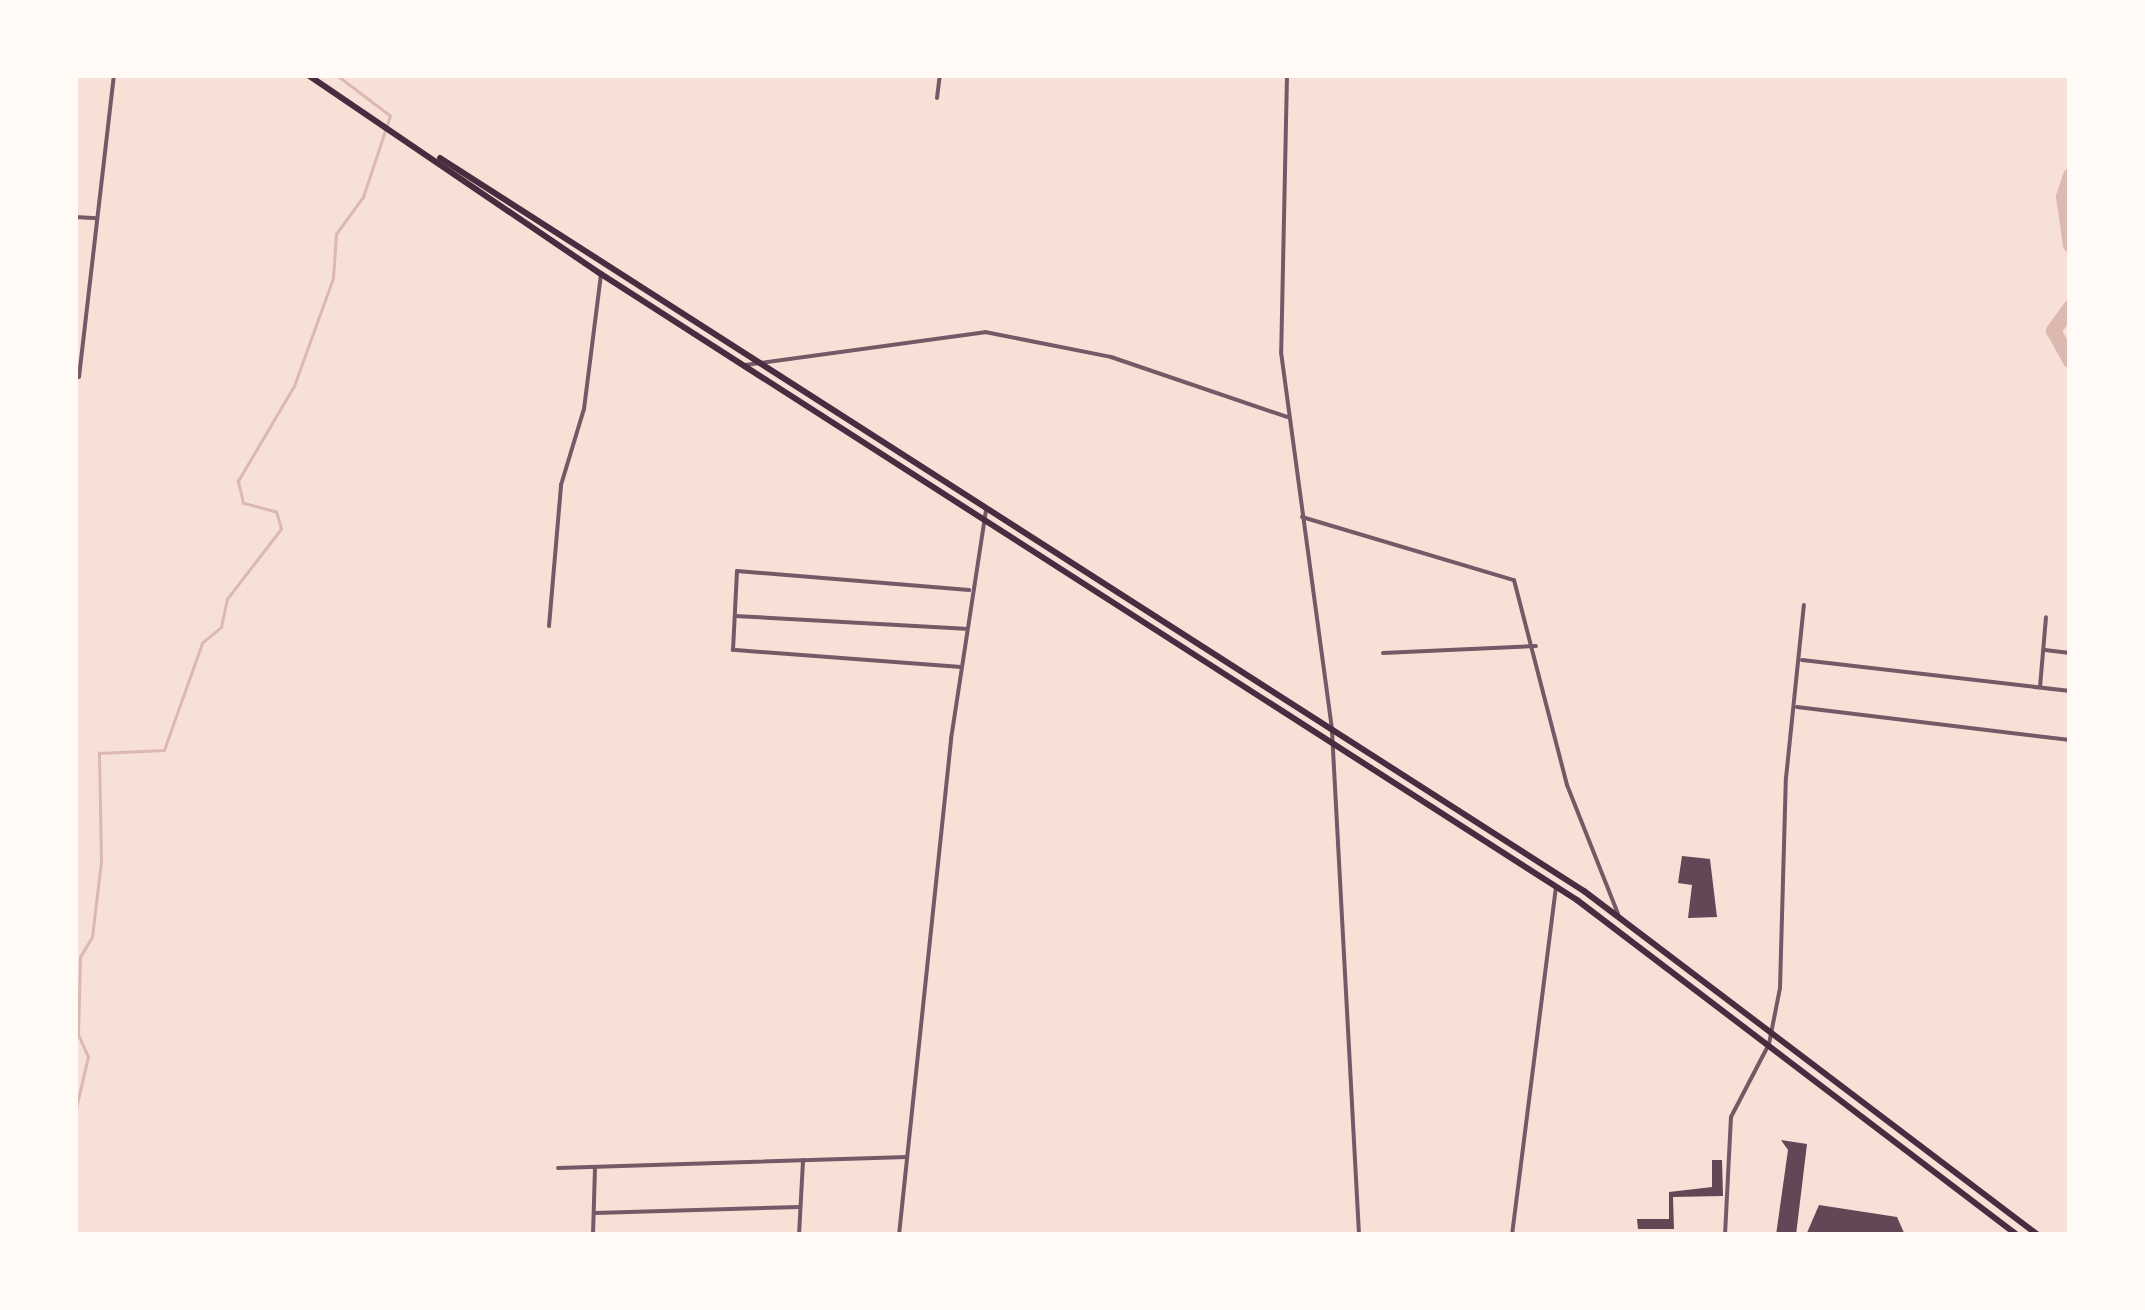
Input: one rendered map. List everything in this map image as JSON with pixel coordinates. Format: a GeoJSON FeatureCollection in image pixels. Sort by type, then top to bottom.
{"type":"FeatureCollection","features":[{"type":"Feature","properties":{"kind":"main road"},"geometry":{"type":"LineString","coordinates":[[308,75],[386,123],[601,274],[1617,915],[2038,1235]]}},
{"type":"Feature","properties":{"kind":"main road"},"geometry":{"type":"LineString","coordinates":[[430,153],[755,358],[984,513]]}},
{"type":"Feature","properties":{"kind":"main road"},"geometry":{"type":"LineString","coordinates":[[1107,592],[1556,887],[2017,1235]]}},
{"type":"Feature","properties":{"kind":"main road"},"geometry":{"type":"LineString","coordinates":[[1629,939],[1636,929]]}},
{"type":"Feature","properties":{"kind":"main road"},"geometry":{"type":"LineString","coordinates":[[1898,1143],[1906,1136]]}},
{"type":"Feature","properties":{"kind":"street"},"geometry":{"type":"LineString","coordinates":[[79,377],[114,75]]}},
{"type":"Feature","properties":{"kind":"street"},"geometry":{"type":"LineString","coordinates":[[937,98],[940,75]]}},
{"type":"Feature","properties":{"kind":"street"},"geometry":{"type":"LineString","coordinates":[[1287,75],[1276,264],[1287,417],[1332,732],[1359,1235]]}},
{"type":"Feature","properties":{"kind":"street"},"geometry":{"type":"LineString","coordinates":[[75,217],[98,218]]}},
{"type":"Feature","properties":{"kind":"street"},"geometry":{"type":"LineString","coordinates":[[548,626],[561,485],[584,409],[601,274]]}},
{"type":"Feature","properties":{"kind":"street"},"geometry":{"type":"LineString","coordinates":[[745,365],[755,358],[834,354],[938,332],[1019,336],[1287,417]]}},
{"type":"Feature","properties":{"kind":"street"},"geometry":{"type":"LineString","coordinates":[[899,1235],[961,667],[984,513]]}},
{"type":"Feature","properties":{"kind":"street"},"geometry":{"type":"LineString","coordinates":[[1302,518],[1509,577],[1536,646],[1567,785],[1617,915]]}},
{"type":"Feature","properties":{"kind":"street"},"geometry":{"type":"LineString","coordinates":[[961,667],[733,650],[737,571],[972,590]]}},
{"type":"Feature","properties":{"kind":"street"},"geometry":{"type":"LineString","coordinates":[[1725,1235],[1731,1117],[1768,1044],[1784,942],[1794,706],[1804,604]]}},
{"type":"Feature","properties":{"kind":"street"},"geometry":{"type":"LineString","coordinates":[[735,616],[966,630]]}},
{"type":"Feature","properties":{"kind":"street"},"geometry":{"type":"LineString","coordinates":[[2040,688],[2046,617]]}},
{"type":"Feature","properties":{"kind":"street"},"geometry":{"type":"LineString","coordinates":[[1383,653],[1536,646]]}},
{"type":"Feature","properties":{"kind":"street"},"geometry":{"type":"LineString","coordinates":[[2043,650],[2070,653]]}},
{"type":"Feature","properties":{"kind":"street"},"geometry":{"type":"LineString","coordinates":[[1800,660],[2070,691]]}},
{"type":"Feature","properties":{"kind":"street"},"geometry":{"type":"LineString","coordinates":[[1794,706],[2070,740]]}},
{"type":"Feature","properties":{"kind":"street"},"geometry":{"type":"LineString","coordinates":[[1512,1235],[1556,887]]}},
{"type":"Feature","properties":{"kind":"street"},"geometry":{"type":"LineString","coordinates":[[558,1168],[906,1157]]}},
{"type":"Feature","properties":{"kind":"street"},"geometry":{"type":"LineString","coordinates":[[799,1235],[803,1160]]}},
{"type":"Feature","properties":{"kind":"street"},"geometry":{"type":"LineString","coordinates":[[594,1235],[595,1167]]}},
{"type":"Feature","properties":{"kind":"street"},"geometry":{"type":"LineString","coordinates":[[594,1213],[800,1208]]}},
{"type":"Feature","properties":{"kind":"building"},"geometry":{"type":"Polygon","coordinates":[[[1682,856],[1710,859],[1717,917],[1688,918],[1692,885],[1678,883],[1682,856]]]}},
{"type":"Feature","properties":{"kind":"building"},"geometry":{"type":"Polygon","coordinates":[[[1781,1140],[1807,1144],[1796,1235],[1776,1235],[1788,1150],[1781,1140]]]}},
{"type":"Feature","properties":{"kind":"building"},"geometry":{"type":"Polygon","coordinates":[[[1712,1160],[1722,1160],[1723,1196],[1673,1197],[1674,1229],[1638,1229],[1637,1219],[1669,1219],[1669,1192],[1712,1187],[1712,1160]]]}},
{"type":"Feature","properties":{"kind":"building"},"geometry":{"type":"Polygon","coordinates":[[[1819,1205],[1897,1217],[1905,1235],[1806,1235],[1819,1205]]]}},
{"type":"Feature","properties":{"kind":"waterway"},"geometry":{"type":"LineString","coordinates":[[75,1112],[88,1057],[78,1035],[80,957],[92,937],[101,861],[99,753],[164,750],[202,643],[221,627],[227,599],[281,529],[276,512],[243,503],[238,481],[294,386],[333,278],[336,234],[363,197],[390,116],[336,75]]}},
{"type":"Feature","properties":{"kind":"waterway"},"geometry":{"type":"LineString","coordinates":[[2070,175],[2063,196],[2070,245]]}},
{"type":"Feature","properties":{"kind":"waterway"},"geometry":{"type":"LineString","coordinates":[[2070,307],[2053,330],[2070,361]]}}]}
